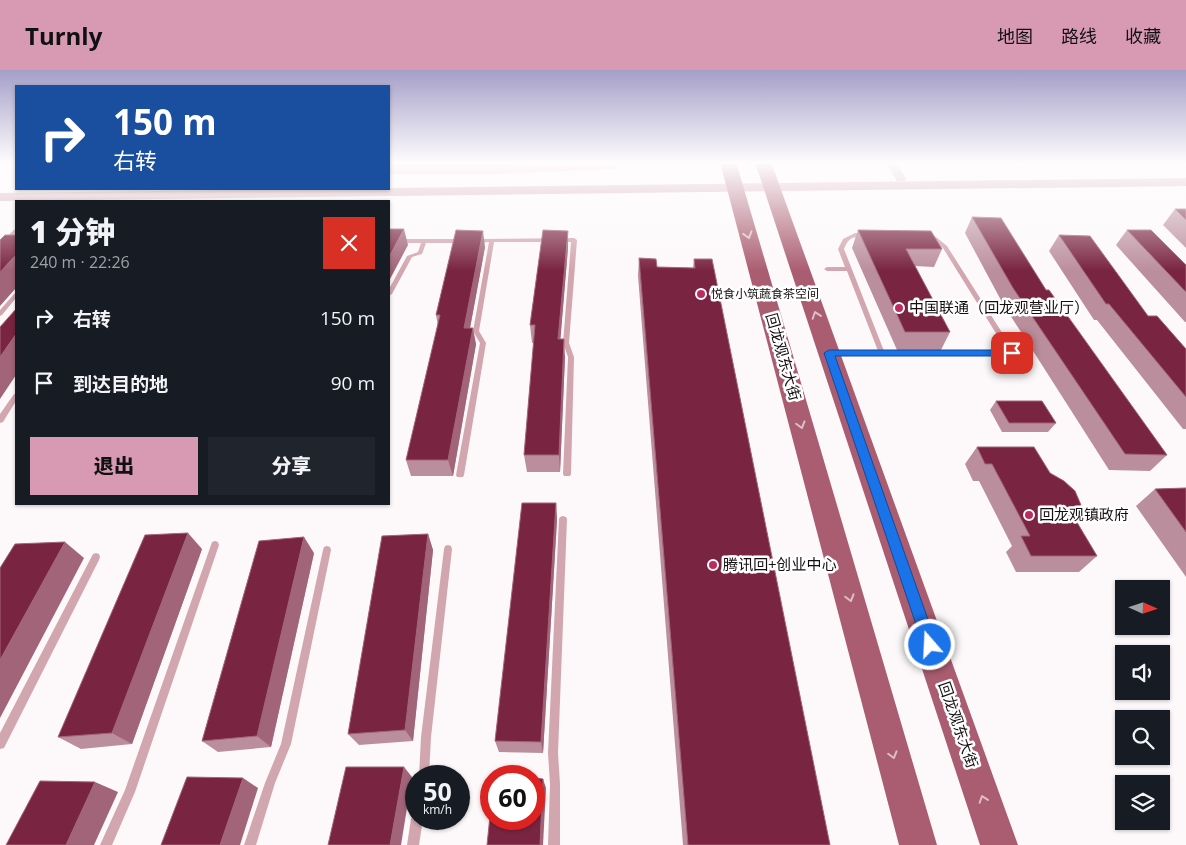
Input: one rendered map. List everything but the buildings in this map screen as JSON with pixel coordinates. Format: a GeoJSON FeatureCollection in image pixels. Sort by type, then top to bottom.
{"type":"FeatureCollection","features":[{"type":"Feature","properties":{"kind":"main road","name":"回龙观东大街"},"geometry":{"type":"LineString","coordinates":[[738,198],[918,845]]}},
{"type":"Feature","properties":{"kind":"main road","name":"回龙观东大街"},"geometry":{"type":"LineString","coordinates":[[775,198],[999,845]]}},
{"type":"Feature","properties":{"kind":"lane"},"geometry":{"type":"LineString","coordinates":[[0,246],[15,231]]}},
{"type":"Feature","properties":{"kind":"lane"},"geometry":{"type":"LineString","coordinates":[[874,235],[855,235],[844,240],[841,249],[847,269],[882,354]]}},
{"type":"Feature","properties":{"kind":"lane"},"geometry":{"type":"LineString","coordinates":[[829,353],[1012,353],[945,247],[934,238],[923,235]]}},
{"type":"Feature","properties":{"kind":"lane"},"geometry":{"type":"LineString","coordinates":[[390,241],[574,240],[566,343],[571,357],[566,474]]}},
{"type":"Feature","properties":{"kind":"lane"},"geometry":{"type":"LineString","coordinates":[[390,292],[410,256],[420,252],[424,241]]}},
{"type":"Feature","properties":{"kind":"lane"},"geometry":{"type":"LineString","coordinates":[[460,475],[483,343],[476,331],[492,241]]}},
{"type":"Feature","properties":{"kind":"lane"},"geometry":{"type":"LineString","coordinates":[[0,246],[8,246]]}},
{"type":"Feature","properties":{"kind":"lane"},"geometry":{"type":"LineString","coordinates":[[827,269],[847,269]]}},
{"type":"Feature","properties":{"kind":"lane"},"geometry":{"type":"LineString","coordinates":[[0,314],[15,297]]}},
{"type":"Feature","properties":{"kind":"lane"},"geometry":{"type":"LineString","coordinates":[[0,420],[15,398]]}},
{"type":"Feature","properties":{"kind":"lane"},"geometry":{"type":"LineString","coordinates":[[554,845],[555,784],[553,753],[563,519]]}},
{"type":"Feature","properties":{"kind":"lane"},"geometry":{"type":"LineString","coordinates":[[106,845],[130,792],[215,546]]}},
{"type":"Feature","properties":{"kind":"lane"},"geometry":{"type":"LineString","coordinates":[[425,765],[426,736],[448,549]]}},
{"type":"Feature","properties":{"kind":"lane"},"geometry":{"type":"LineString","coordinates":[[250,845],[270,783],[286,744],[327,550]]}},
{"type":"Feature","properties":{"kind":"lane"},"geometry":{"type":"LineString","coordinates":[[0,744],[96,557]]}},
{"type":"Feature","properties":{"kind":"lane"},"geometry":{"type":"LineString","coordinates":[[412,845],[415,830]]}},
{"type":"Feature","properties":{"kind":"place","name":"悦食小筑蔬食茶空间"},"geometry":{"type":"Point","coordinates":[701,294]}},
{"type":"Feature","properties":{"kind":"place","name":"中国联通（回龙观营业厅）"},"geometry":{"type":"Point","coordinates":[899,308]}},
{"type":"Feature","properties":{"kind":"place","name":"回龙观镇政府"},"geometry":{"type":"Point","coordinates":[1029,515]}},
{"type":"Feature","properties":{"kind":"place","name":"腾讯回+创业中心"},"geometry":{"type":"Point","coordinates":[713,565]}},
{"type":"Feature","properties":{"kind":"route"},"geometry":{"type":"LineString","coordinates":[[930,645],[829,353],[1012,353]]}}]}
